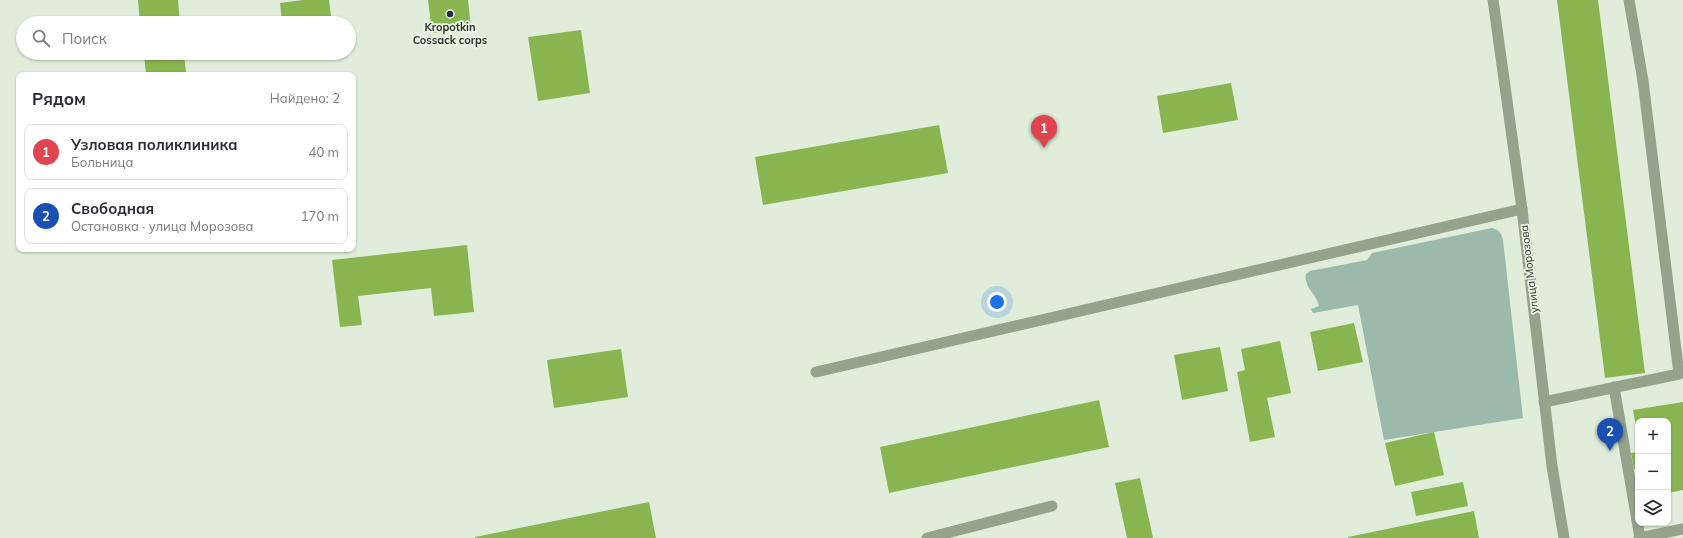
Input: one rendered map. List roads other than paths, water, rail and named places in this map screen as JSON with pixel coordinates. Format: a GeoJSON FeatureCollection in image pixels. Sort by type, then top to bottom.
{"type":"FeatureCollection","features":[{"type":"Feature","properties":{"kind":"street","name":"улица Морозова"},"geometry":{"type":"LineString","coordinates":[[1493,0],[1522,209],[1552,466],[1564,538]]}},
{"type":"Feature","properties":{"kind":"street"},"geometry":{"type":"LineString","coordinates":[[1544,402],[1679,374],[1643,81],[1629,0]]}},
{"type":"Feature","properties":{"kind":"street"},"geometry":{"type":"LineString","coordinates":[[816,372],[1522,209]]}},
{"type":"Feature","properties":{"kind":"street"},"geometry":{"type":"LineString","coordinates":[[1614,387],[1639,538],[1683,529]]}},
{"type":"Feature","properties":{"kind":"street"},"geometry":{"type":"LineString","coordinates":[[927,538],[1052,506]]}},
{"type":"Feature","properties":{"kind":"place","name":"Kropotkin Cossack corps"},"geometry":{"type":"Point","coordinates":[450,14]}},
{"type":"Feature","properties":{"kind":"place","name":"Узловая поликлиника"},"geometry":{"type":"Point","coordinates":[1044,148]}},
{"type":"Feature","properties":{"kind":"place","name":"Свободная"},"geometry":{"type":"Point","coordinates":[1610,451]}}]}
